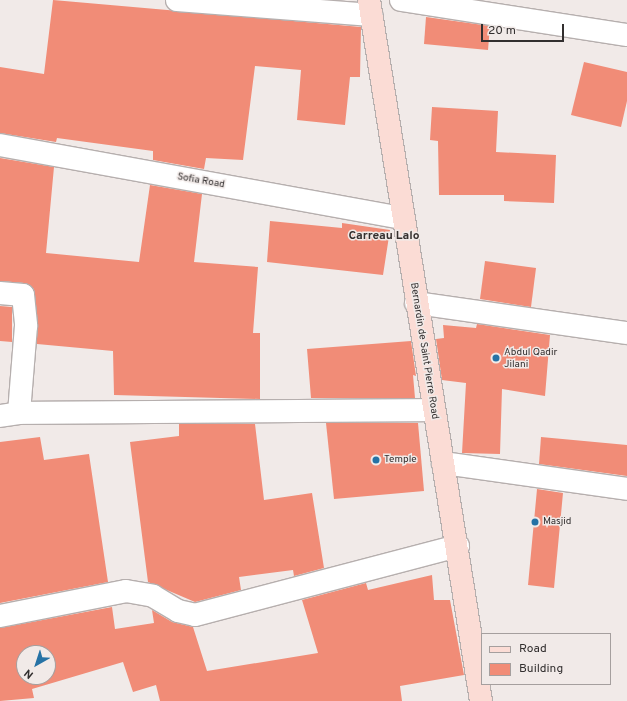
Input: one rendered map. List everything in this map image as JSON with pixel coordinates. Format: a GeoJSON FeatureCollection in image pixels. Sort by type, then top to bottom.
{"type":"FeatureCollection","features":[{"type":"Feature","properties":{"kind":"main road","name":"Bernardin de Saint Pierre Road"},"geometry":{"type":"LineString","coordinates":[[370,7],[433,410],[458,546],[481,701]]}},
{"type":"Feature","properties":{"kind":"street"},"geometry":{"type":"LineString","coordinates":[[177,0],[370,7]]}},
{"type":"Feature","properties":{"kind":"street"},"geometry":{"type":"LineString","coordinates":[[401,0],[627,35]]}},
{"type":"Feature","properties":{"kind":"street","name":"Sofia Road"},"geometry":{"type":"LineString","coordinates":[[0,145],[403,218]]}},
{"type":"Feature","properties":{"kind":"street"},"geometry":{"type":"LineString","coordinates":[[0,293],[23,295],[26,326],[10,414],[433,410]]}},
{"type":"Feature","properties":{"kind":"street"},"geometry":{"type":"LineString","coordinates":[[416,303],[627,333]]}},
{"type":"Feature","properties":{"kind":"street"},"geometry":{"type":"LineString","coordinates":[[443,463],[627,489]]}},
{"type":"Feature","properties":{"kind":"street"},"geometry":{"type":"LineString","coordinates":[[0,616],[126,591],[152,596],[178,611],[195,615],[458,546]]}},
{"type":"Feature","properties":{"kind":"building"},"geometry":{"type":"Polygon","coordinates":[[[53,0],[361,27],[360,77],[350,77],[345,125],[297,120],[301,70],[255,66],[243,160],[206,158],[204,169],[153,160],[153,151],[57,138],[56,142],[0,133],[0,67],[44,74],[53,0]]]}},
{"type":"Feature","properties":{"kind":"building"},"geometry":{"type":"Polygon","coordinates":[[[426,17],[490,26],[488,50],[424,44],[426,17]]]}},
{"type":"Feature","properties":{"kind":"building"},"geometry":{"type":"Polygon","coordinates":[[[584,62],[627,72],[627,101],[621,127],[571,115],[584,62]]]}},
{"type":"Feature","properties":{"kind":"building"},"geometry":{"type":"Polygon","coordinates":[[[432,107],[498,111],[496,152],[556,155],[554,203],[504,201],[504,195],[439,195],[438,141],[430,140],[432,107]]]}},
{"type":"Feature","properties":{"kind":"building"},"geometry":{"type":"Polygon","coordinates":[[[0,158],[54,167],[46,253],[139,262],[150,185],[202,194],[194,262],[258,267],[253,333],[260,333],[260,399],[114,395],[113,351],[37,344],[34,289],[24,283],[0,281],[0,158]]]}},
{"type":"Feature","properties":{"kind":"building"},"geometry":{"type":"Polygon","coordinates":[[[270,221],[342,228],[342,223],[390,230],[383,275],[267,262],[270,221]]]}},
{"type":"Feature","properties":{"kind":"building"},"geometry":{"type":"Polygon","coordinates":[[[485,261],[536,268],[531,307],[480,299],[485,261]]]}},
{"type":"Feature","properties":{"kind":"building"},"geometry":{"type":"Polygon","coordinates":[[[0,306],[12,307],[12,342],[0,341],[0,306]]]}},
{"type":"Feature","properties":{"kind":"building","name":"Abdul Qadir Jilani"},"geometry":{"type":"Polygon","coordinates":[[[477,324],[550,335],[545,396],[502,389],[500,454],[462,453],[466,383],[442,380],[436,339],[444,338],[443,325],[476,328],[477,324]]]}},
{"type":"Feature","properties":{"kind":"building"},"geometry":{"type":"Polygon","coordinates":[[[411,341],[416,376],[413,375],[415,398],[311,398],[307,349],[411,341]]]}},
{"type":"Feature","properties":{"kind":"building","name":"Temple"},"geometry":{"type":"Polygon","coordinates":[[[326,423],[418,423],[424,491],[334,499],[326,423]]]}},
{"type":"Feature","properties":{"kind":"building"},"geometry":{"type":"Polygon","coordinates":[[[179,424],[255,424],[264,500],[312,493],[324,568],[294,576],[293,570],[239,577],[241,590],[195,602],[148,582],[130,442],[179,436],[179,424]]]}},
{"type":"Feature","properties":{"kind":"building"},"geometry":{"type":"Polygon","coordinates":[[[40,437],[44,460],[89,454],[108,582],[0,603],[0,442],[40,437]]]}},
{"type":"Feature","properties":{"kind":"building"},"geometry":{"type":"Polygon","coordinates":[[[541,437],[627,445],[627,476],[539,464],[541,437]]]}},
{"type":"Feature","properties":{"kind":"building"},"geometry":{"type":"Polygon","coordinates":[[[537,489],[563,493],[554,588],[528,585],[537,489]]]}},
{"type":"Feature","properties":{"kind":"building"},"geometry":{"type":"Polygon","coordinates":[[[432,575],[434,600],[450,600],[464,675],[400,686],[402,701],[160,701],[156,685],[133,692],[123,662],[56,682],[56,645],[16,645],[16,685],[45,685],[32,689],[34,698],[0,701],[0,628],[112,607],[115,629],[154,623],[152,610],[172,622],[193,627],[207,671],[318,653],[302,600],[366,583],[368,590],[432,575]]]}},
{"type":"Feature","properties":{"kind":"place","name":"Abdul Qadir Jilani"},"geometry":{"type":"Point","coordinates":[496,358]}},
{"type":"Feature","properties":{"kind":"place","name":"Temple"},"geometry":{"type":"Point","coordinates":[376,460]}},
{"type":"Feature","properties":{"kind":"place","name":"Masjid"},"geometry":{"type":"Point","coordinates":[535,522]}},
{"type":"Feature","properties":{"kind":"district","name":"Carreau Lalo"},"geometry":{"type":"Point","coordinates":[384,237]}}]}
